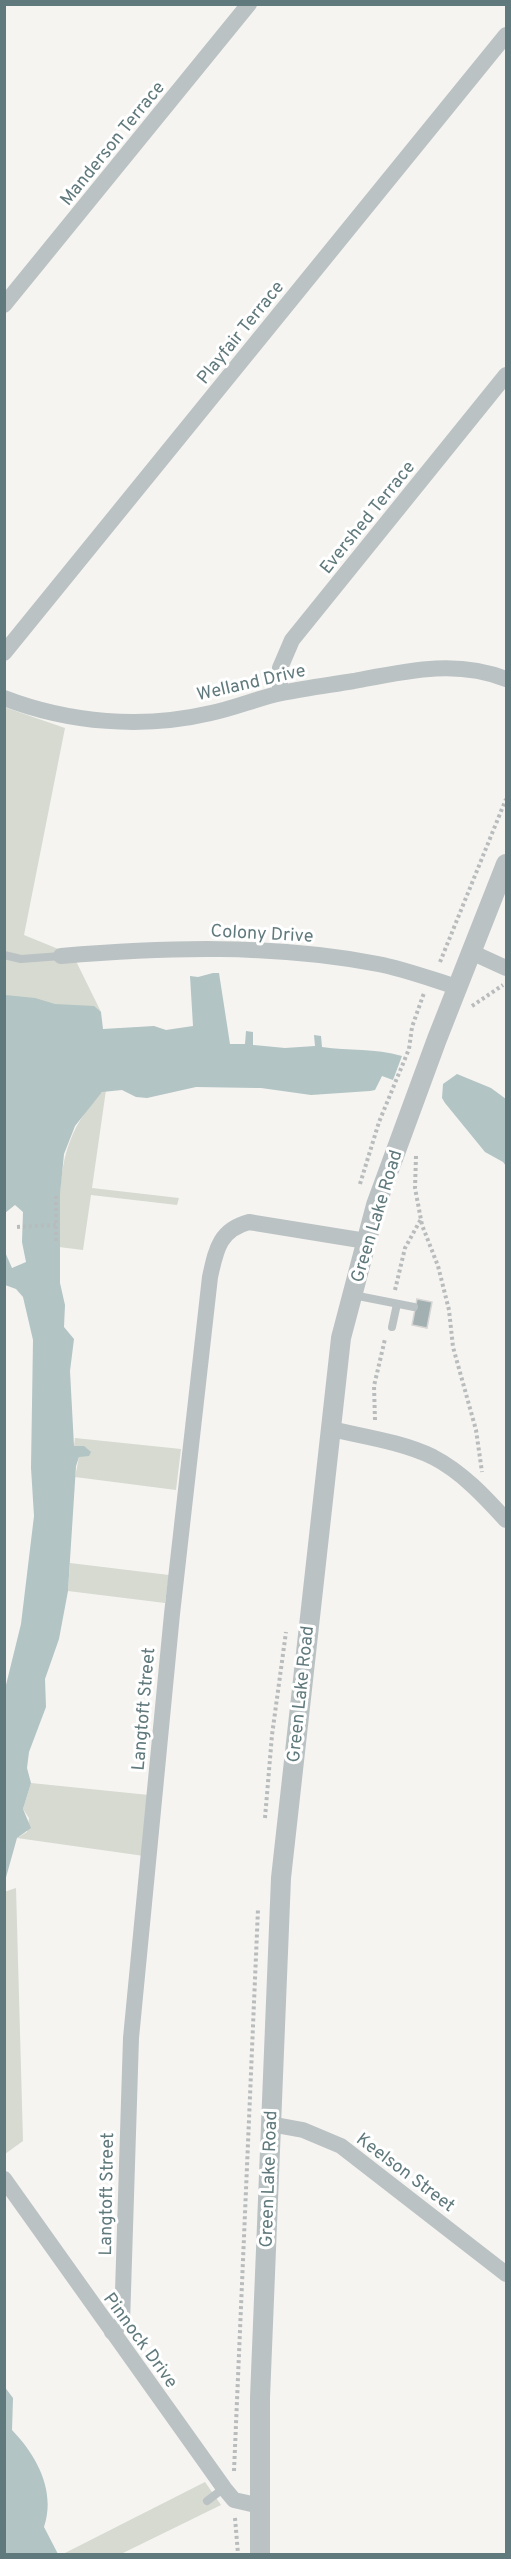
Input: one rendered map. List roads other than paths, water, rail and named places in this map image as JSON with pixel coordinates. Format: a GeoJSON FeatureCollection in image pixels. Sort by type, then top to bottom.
{"type":"FeatureCollection","features":[{"type":"Feature","properties":{"kind":"street","name":"Manderson Terrace"},"geometry":{"type":"LineString","coordinates":[[4,305],[249,4]]}},
{"type":"Feature","properties":{"kind":"street","name":"Playfair Terrace"},"geometry":{"type":"LineString","coordinates":[[4,653],[507,35]]}},
{"type":"Feature","properties":{"kind":"street","name":"Evershed Terrace"},"geometry":{"type":"LineString","coordinates":[[280,693],[280,668],[292,640],[507,375]]}},
{"type":"Feature","properties":{"kind":"street","name":"Welland Drive"},"geometry":{"type":"LineString","coordinates":[[4,698],[79,718],[141,722],[210,713],[280,693],[393,673],[450,667],[476,669],[507,680]]}},
{"type":"Feature","properties":{"kind":"street","name":"Green Lake Road"},"geometry":{"type":"LineString","coordinates":[[260,2554],[260,2387],[281,1878],[341,1338],[366,1241],[392,1160],[457,987],[507,864]]}},
{"type":"Feature","properties":{"kind":"street","name":"Colony Drive"},"geometry":{"type":"LineString","coordinates":[[62,956],[138,949],[316,955],[380,964],[457,987]]}},
{"type":"Feature","properties":{"kind":"street"},"geometry":{"type":"LineString","coordinates":[[471,952],[507,968]]}},
{"type":"Feature","properties":{"kind":"street","name":"Langtoft Street"},"geometry":{"type":"LineString","coordinates":[[112,2332],[122,2323],[131,2038],[172,1614],[210,1277],[218,1244],[225,1233],[249,1222],[366,1241]]}},
{"type":"Feature","properties":{"kind":"street"},"geometry":{"type":"LineString","coordinates":[[331,1429],[394,1443],[433,1458],[482,1493],[507,1520]]}},
{"type":"Feature","properties":{"kind":"street","name":"Keelson Street"},"geometry":{"type":"LineString","coordinates":[[270,2124],[303,2130],[341,2146],[507,2274]]}},
{"type":"Feature","properties":{"kind":"street","name":"Pinnock Drive"},"geometry":{"type":"LineString","coordinates":[[4,2179],[224,2488],[234,2500],[260,2506]]}},
{"type":"Feature","properties":{"kind":"lane"},"geometry":{"type":"LineString","coordinates":[[4,955],[21,959],[62,956]]}},
{"type":"Feature","properties":{"kind":"lane"},"geometry":{"type":"LineString","coordinates":[[352,1295],[414,1307]]}},
{"type":"Feature","properties":{"kind":"lane"},"geometry":{"type":"LineString","coordinates":[[392,1327],[397,1304]]}},
{"type":"Feature","properties":{"kind":"lane"},"geometry":{"type":"LineString","coordinates":[[207,2501],[224,2488]]}}]}
